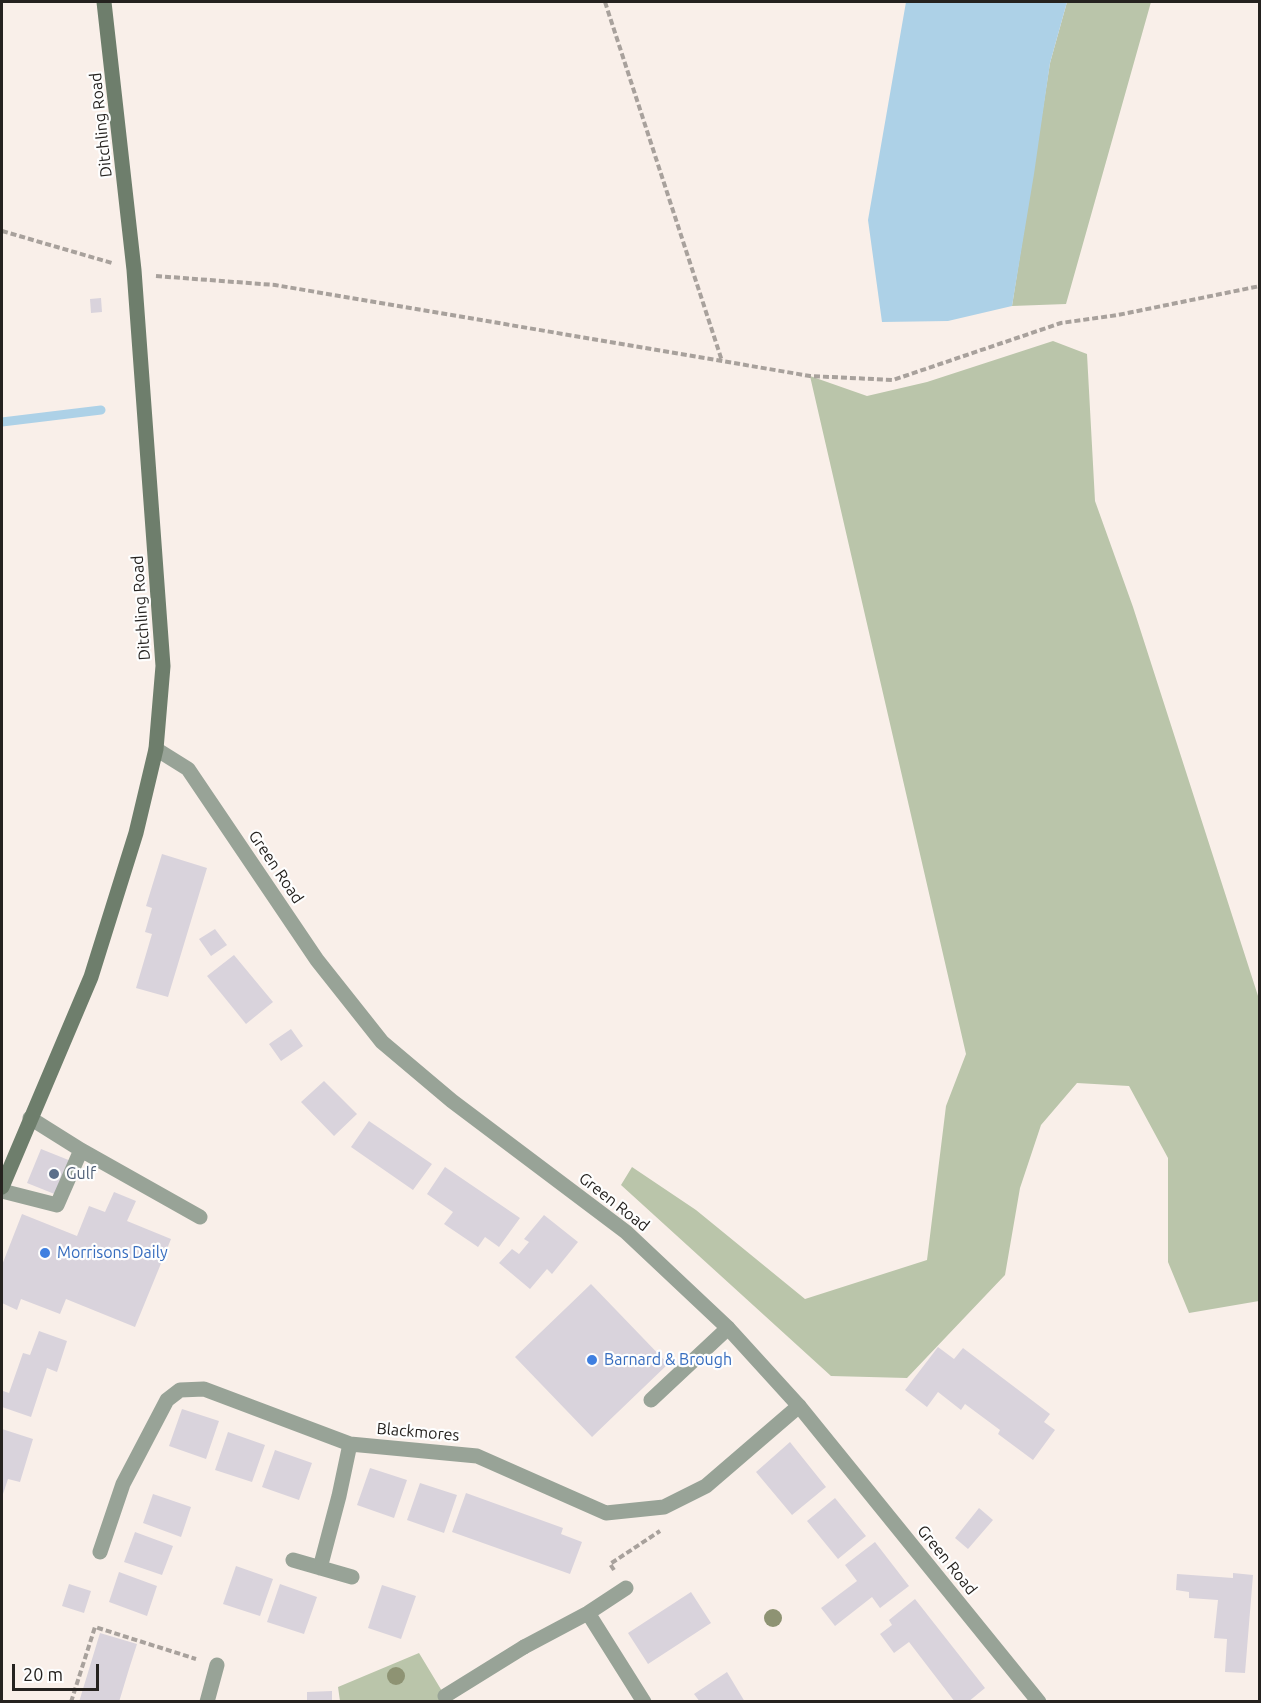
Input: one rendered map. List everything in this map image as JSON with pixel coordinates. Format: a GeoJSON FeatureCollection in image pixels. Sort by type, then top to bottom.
{"type":"FeatureCollection","features":[{"type":"Feature","properties":{"kind":"main road","name":"Ditchling Road"},"geometry":{"type":"LineString","coordinates":[[2,1189],[91,977],[136,833],[156,749],[163,666],[134,270],[115,84],[104,2]]}},
{"type":"Feature","properties":{"kind":"street","name":"Green Road"},"geometry":{"type":"LineString","coordinates":[[156,749],[188,769],[317,960],[382,1042],[452,1101],[626,1232],[728,1328],[799,1406],[1039,1701]]}},
{"type":"Feature","properties":{"kind":"street"},"geometry":{"type":"LineString","coordinates":[[30,1118],[81,1150],[200,1217]]}},
{"type":"Feature","properties":{"kind":"street"},"geometry":{"type":"LineString","coordinates":[[2,1189],[57,1205],[81,1150]]}},
{"type":"Feature","properties":{"kind":"street"},"geometry":{"type":"LineString","coordinates":[[651,1400],[728,1328]]}},
{"type":"Feature","properties":{"kind":"street","name":"Blackmores"},"geometry":{"type":"LineString","coordinates":[[100,1552],[123,1484],[167,1400],[180,1389],[204,1389],[350,1444],[477,1456],[606,1513],[664,1507],[706,1486],[799,1406]]}},
{"type":"Feature","properties":{"kind":"street"},"geometry":{"type":"LineString","coordinates":[[320,1568],[350,1444]]}},
{"type":"Feature","properties":{"kind":"street"},"geometry":{"type":"LineString","coordinates":[[293,1560],[352,1577]]}},
{"type":"Feature","properties":{"kind":"street"},"geometry":{"type":"LineString","coordinates":[[445,1696],[524,1647],[588,1613],[626,1588]]}},
{"type":"Feature","properties":{"kind":"street"},"geometry":{"type":"LineString","coordinates":[[588,1613],[644,1701]]}},
{"type":"Feature","properties":{"kind":"street"},"geometry":{"type":"LineString","coordinates":[[207,1701],[217,1665]]}},
{"type":"Feature","properties":{"kind":"path"},"geometry":{"type":"LineString","coordinates":[[605,2],[722,361]]}},
{"type":"Feature","properties":{"kind":"path"},"geometry":{"type":"LineString","coordinates":[[2,231],[155,276],[275,285],[810,376],[893,380],[1060,323],[1118,315],[1260,286]]}},
{"type":"Feature","properties":{"kind":"path"},"geometry":{"type":"LineString","coordinates":[[626,1588],[610,1564],[664,1528],[664,1507]]}},
{"type":"Feature","properties":{"kind":"path"},"geometry":{"type":"LineString","coordinates":[[71,1701],[95,1627],[217,1665]]}},
{"type":"Feature","properties":{"kind":"green space"},"geometry":{"type":"Polygon","coordinates":[[[1067,2],[1151,2],[1066,304],[1012,306],[1050,63],[1067,2]]]}},
{"type":"Feature","properties":{"kind":"green space"},"geometry":{"type":"Polygon","coordinates":[[[1053,341],[1087,354],[1095,501],[1133,607],[1259,999],[1259,1301],[1189,1313],[1168,1262],[1168,1158],[1129,1086],[1077,1083],[1041,1125],[1020,1188],[1005,1275],[907,1378],[831,1376],[621,1185],[632,1167],[696,1210],[805,1299],[927,1260],[946,1106],[966,1054],[810,376],[867,396],[927,382],[1053,341]]]}},
{"type":"Feature","properties":{"kind":"green space"},"geometry":{"type":"Polygon","coordinates":[[[419,1653],[448,1701],[340,1701],[338,1687],[419,1653]]]}},
{"type":"Feature","properties":{"kind":"water"},"geometry":{"type":"Polygon","coordinates":[[[906,2],[1067,2],[1050,63],[1012,306],[948,321],[882,322],[868,220],[906,2]]]}},
{"type":"Feature","properties":{"kind":"building"},"geometry":{"type":"Polygon","coordinates":[[[101,298],[102,312],[91,313],[90,299],[101,298]]]}},
{"type":"Feature","properties":{"kind":"building"},"geometry":{"type":"Polygon","coordinates":[[[162,854],[207,868],[168,997],[136,988],[152,934],[145,932],[152,908],[146,906],[162,854]]]}},
{"type":"Feature","properties":{"kind":"building"},"geometry":{"type":"Polygon","coordinates":[[[215,929],[227,945],[211,956],[199,939],[215,929]]]}},
{"type":"Feature","properties":{"kind":"building"},"geometry":{"type":"Polygon","coordinates":[[[234,955],[273,1002],[246,1024],[207,976],[234,955]]]}},
{"type":"Feature","properties":{"kind":"building"},"geometry":{"type":"Polygon","coordinates":[[[291,1029],[303,1046],[281,1061],[269,1044],[291,1029]]]}},
{"type":"Feature","properties":{"kind":"building"},"geometry":{"type":"Polygon","coordinates":[[[324,1081],[357,1114],[334,1136],[301,1102],[324,1081]]]}},
{"type":"Feature","properties":{"kind":"building"},"geometry":{"type":"Polygon","coordinates":[[[369,1121],[432,1164],[413,1190],[351,1147],[369,1121]]]}},
{"type":"Feature","properties":{"kind":"building","name":"Gulf"},"geometry":{"type":"Polygon","coordinates":[[[41,1149],[81,1165],[67,1199],[27,1183],[41,1149]]]}},
{"type":"Feature","properties":{"kind":"building"},"geometry":{"type":"Polygon","coordinates":[[[445,1167],[520,1218],[499,1247],[485,1237],[478,1247],[444,1224],[453,1212],[427,1194],[445,1167]]]}},
{"type":"Feature","properties":{"kind":"building"},"geometry":{"type":"Polygon","coordinates":[[[114,1192],[136,1201],[127,1221],[171,1239],[135,1327],[66,1299],[60,1314],[21,1299],[17,1310],[2,1303],[2,1265],[22,1214],[77,1236],[89,1206],[105,1212],[114,1192]]]}},
{"type":"Feature","properties":{"kind":"building"},"geometry":{"type":"Polygon","coordinates":[[[544,1215],[578,1242],[552,1274],[547,1269],[530,1289],[499,1263],[512,1249],[519,1254],[529,1242],[524,1239],[544,1215]]]}},
{"type":"Feature","properties":{"kind":"building","name":"Barnard & Brough"},"geometry":{"type":"Polygon","coordinates":[[[591,1284],[668,1364],[592,1437],[515,1357],[591,1284]]]}},
{"type":"Feature","properties":{"kind":"building"},"geometry":{"type":"Polygon","coordinates":[[[39,1331],[67,1341],[57,1372],[47,1368],[31,1417],[2,1407],[2,1395],[3,1391],[9,1393],[23,1353],[30,1355],[39,1331]]]}},
{"type":"Feature","properties":{"kind":"building"},"geometry":{"type":"Polygon","coordinates":[[[938,1347],[954,1359],[963,1348],[1050,1414],[1044,1422],[1055,1430],[1033,1460],[998,1434],[1000,1430],[965,1404],[961,1410],[938,1392],[927,1407],[905,1390],[938,1347]]]}},
{"type":"Feature","properties":{"kind":"building"},"geometry":{"type":"Polygon","coordinates":[[[182,1409],[219,1421],[206,1459],[169,1446],[182,1409]]]}},
{"type":"Feature","properties":{"kind":"building"},"geometry":{"type":"Polygon","coordinates":[[[2,1429],[33,1439],[20,1482],[8,1479],[2,1497],[2,1429]]]}},
{"type":"Feature","properties":{"kind":"building"},"geometry":{"type":"Polygon","coordinates":[[[228,1432],[265,1445],[252,1482],[215,1470],[228,1432]]]}},
{"type":"Feature","properties":{"kind":"building"},"geometry":{"type":"Polygon","coordinates":[[[790,1442],[826,1487],[792,1515],[756,1472],[790,1442]]]}},
{"type":"Feature","properties":{"kind":"building"},"geometry":{"type":"Polygon","coordinates":[[[275,1450],[312,1463],[299,1500],[262,1487],[275,1450]]]}},
{"type":"Feature","properties":{"kind":"building"},"geometry":{"type":"Polygon","coordinates":[[[370,1468],[407,1480],[394,1518],[357,1505],[370,1468]]]}},
{"type":"Feature","properties":{"kind":"building"},"geometry":{"type":"Polygon","coordinates":[[[420,1483],[457,1495],[444,1533],[407,1520],[420,1483]]]}},
{"type":"Feature","properties":{"kind":"building"},"geometry":{"type":"Polygon","coordinates":[[[466,1493],[563,1528],[561,1534],[582,1542],[570,1574],[452,1532],[466,1493]]]}},
{"type":"Feature","properties":{"kind":"building"},"geometry":{"type":"Polygon","coordinates":[[[153,1494],[191,1507],[181,1537],[143,1523],[153,1494]]]}},
{"type":"Feature","properties":{"kind":"building"},"geometry":{"type":"Polygon","coordinates":[[[835,1498],[866,1536],[838,1559],[807,1521],[835,1498]]]}},
{"type":"Feature","properties":{"kind":"building"},"geometry":{"type":"Polygon","coordinates":[[[979,1508],[993,1520],[968,1549],[955,1538],[979,1508]]]}},
{"type":"Feature","properties":{"kind":"building"},"geometry":{"type":"Polygon","coordinates":[[[135,1532],[173,1546],[162,1575],[124,1562],[135,1532]]]}},
{"type":"Feature","properties":{"kind":"building"},"geometry":{"type":"Polygon","coordinates":[[[875,1542],[909,1586],[880,1608],[872,1597],[835,1626],[821,1608],[857,1581],[845,1565],[875,1542]]]}},
{"type":"Feature","properties":{"kind":"building"},"geometry":{"type":"Polygon","coordinates":[[[236,1566],[273,1579],[260,1616],[223,1604],[236,1566]]]}},
{"type":"Feature","properties":{"kind":"building"},"geometry":{"type":"Polygon","coordinates":[[[119,1572],[157,1586],[147,1616],[109,1602],[119,1572]]]}},
{"type":"Feature","properties":{"kind":"building"},"geometry":{"type":"Polygon","coordinates":[[[1233,1573],[1253,1575],[1245,1673],[1225,1672],[1227,1639],[1214,1638],[1218,1600],[1189,1598],[1189,1592],[1176,1590],[1177,1574],[1233,1578],[1233,1573]]]}},
{"type":"Feature","properties":{"kind":"building"},"geometry":{"type":"Polygon","coordinates":[[[69,1584],[91,1591],[84,1613],[62,1606],[69,1584]]]}},
{"type":"Feature","properties":{"kind":"building"},"geometry":{"type":"Polygon","coordinates":[[[280,1584],[317,1597],[304,1634],[267,1622],[280,1584]]]}},
{"type":"Feature","properties":{"kind":"building"},"geometry":{"type":"Polygon","coordinates":[[[382,1585],[416,1596],[401,1639],[368,1628],[382,1585]]]}},
{"type":"Feature","properties":{"kind":"building"},"geometry":{"type":"Polygon","coordinates":[[[691,1592],[711,1623],[648,1664],[628,1633],[691,1592]]]}},
{"type":"Feature","properties":{"kind":"building"},"geometry":{"type":"Polygon","coordinates":[[[915,1599],[985,1688],[968,1702],[955,1702],[909,1642],[894,1653],[880,1634],[892,1625],[889,1620],[915,1599]]]}},
{"type":"Feature","properties":{"kind":"building"},"geometry":{"type":"Polygon","coordinates":[[[100,1633],[137,1644],[119,1702],[79,1702],[100,1633]]]}},
{"type":"Feature","properties":{"kind":"building"},"geometry":{"type":"Polygon","coordinates":[[[727,1672],[745,1702],[700,1702],[694,1694],[727,1672]]]}},
{"type":"Feature","properties":{"kind":"building"},"geometry":{"type":"Polygon","coordinates":[[[332,1691],[332,1702],[307,1702],[307,1692],[332,1691]]]}},
{"type":"Feature","properties":{"kind":"waterway"},"geometry":{"type":"LineString","coordinates":[[2,422],[101,410]]}},
{"type":"Feature","properties":{"kind":"place","name":"Gulf"},"geometry":{"type":"Point","coordinates":[54,1174]}},
{"type":"Feature","properties":{"kind":"place","name":"Morrisons Daily"},"geometry":{"type":"Point","coordinates":[45,1253]}},
{"type":"Feature","properties":{"kind":"place","name":"Barnard & Brough"},"geometry":{"type":"Point","coordinates":[592,1360]}}]}
